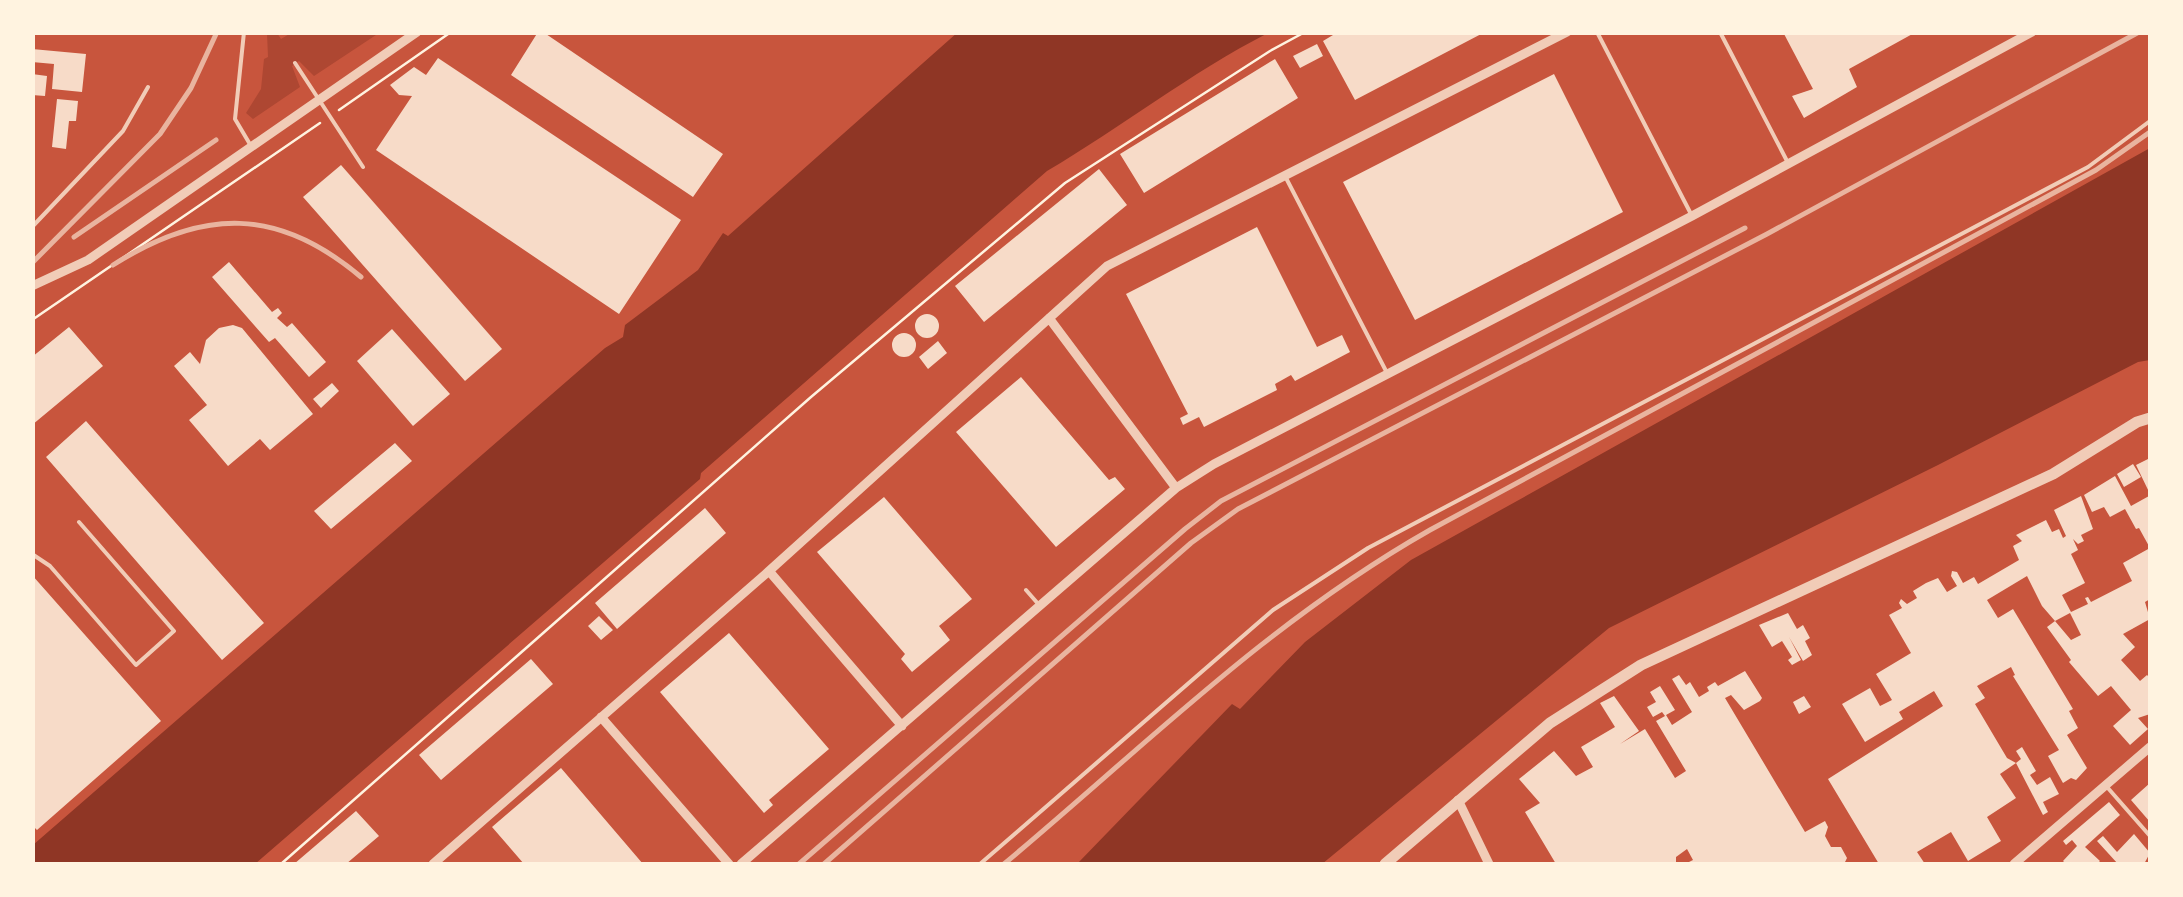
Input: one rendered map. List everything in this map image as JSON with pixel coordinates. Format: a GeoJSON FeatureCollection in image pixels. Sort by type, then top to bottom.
{"type":"FeatureCollection","features":[{"type":"Feature","properties":{"kind":"street"},"geometry":{"type":"LineString","coordinates":[[32,286],[88,260],[417,32]]}},
{"type":"Feature","properties":{"kind":"street"},"geometry":{"type":"LineString","coordinates":[[433,864],[769,571],[1107,266],[1567,32]]}},
{"type":"Feature","properties":{"kind":"street"},"geometry":{"type":"LineString","coordinates":[[741,864],[1176,488],[1214,464],[1692,216],[2032,32]]}},
{"type":"Feature","properties":{"kind":"street"},"geometry":{"type":"LineString","coordinates":[[1049,318],[1176,488]]}},
{"type":"Feature","properties":{"kind":"street"},"geometry":{"type":"LineString","coordinates":[[1384,864],[1550,723],[1641,666],[2053,474],[2137,422],[2150,418]]}},
{"type":"Feature","properties":{"kind":"street"},"geometry":{"type":"LineString","coordinates":[[769,571],[902,726]]}},
{"type":"Feature","properties":{"kind":"street"},"geometry":{"type":"LineString","coordinates":[[601,718],[729,864]]}},
{"type":"Feature","properties":{"kind":"street"},"geometry":{"type":"LineString","coordinates":[[2014,864],[2150,747]]}},
{"type":"Feature","properties":{"kind":"street"},"geometry":{"type":"LineString","coordinates":[[1458,800],[1489,864]]}},
{"type":"Feature","properties":{"kind":"street"},"geometry":{"type":"LineString","coordinates":[[444,855],[452,864]]}},
{"type":"Feature","properties":{"kind":"lane"},"geometry":{"type":"LineString","coordinates":[[244,32],[235,119],[252,146]]}},
{"type":"Feature","properties":{"kind":"lane"},"geometry":{"type":"LineString","coordinates":[[1597,32],[1692,216]]}},
{"type":"Feature","properties":{"kind":"lane"},"geometry":{"type":"LineString","coordinates":[[1720,32],[1789,164]]}},
{"type":"Feature","properties":{"kind":"lane"},"geometry":{"type":"LineString","coordinates":[[295,63],[363,167]]}},
{"type":"Feature","properties":{"kind":"lane"},"geometry":{"type":"LineString","coordinates":[[32,227],[123,130],[148,87]]}},
{"type":"Feature","properties":{"kind":"lane"},"geometry":{"type":"LineString","coordinates":[[980,864],[1273,610],[1368,548],[2088,166],[2150,121]]}},
{"type":"Feature","properties":{"kind":"lane"},"geometry":{"type":"LineString","coordinates":[[1285,176],[1387,374]]}},
{"type":"Feature","properties":{"kind":"lane"},"geometry":{"type":"LineString","coordinates":[[32,554],[50,566],[136,665],[174,631],[78,522]]}},
{"type":"Feature","properties":{"kind":"lane"},"geometry":{"type":"LineString","coordinates":[[1026,590],[1040,606]]}},
{"type":"Feature","properties":{"kind":"lane"},"geometry":{"type":"LineString","coordinates":[[2106,786],[2150,836]]}},
{"type":"Feature","properties":{"kind":"path"},"geometry":{"type":"LineString","coordinates":[[32,320],[451,32]]}},
{"type":"Feature","properties":{"kind":"path"},"geometry":{"type":"LineString","coordinates":[[281,864],[811,397],[1065,183],[1270,51],[1306,32]]}},
{"type":"Feature","properties":{"kind":"shaded area"},"geometry":{"type":"Polygon","coordinates":[[[958,32],[1268,33],[1211,65],[1047,171],[701,473],[700,479],[255,864],[33,864],[33,845],[605,348],[623,337],[625,325],[698,270],[723,233],[728,236],[958,32]]]}},
{"type":"Feature","properties":{"kind":"shaded area"},"geometry":{"type":"Polygon","coordinates":[[[267,33],[277,33],[281,39],[291,33],[379,33],[314,76],[299,61],[292,66],[300,87],[253,119],[246,113],[261,89],[264,59],[268,57],[267,33]]]}},
{"type":"Feature","properties":{"kind":"shaded area"},"geometry":{"type":"Polygon","coordinates":[[[2150,148],[2150,360],[2138,362],[1609,628],[1322,864],[1077,864],[1232,704],[1240,709],[1305,642],[1411,560],[2150,148]]]}},
{"type":"Feature","properties":{"kind":"building"},"geometry":{"type":"Polygon","coordinates":[[[538,32],[723,154],[693,197],[511,75],[538,32]]]}},
{"type":"Feature","properties":{"kind":"building"},"geometry":{"type":"Polygon","coordinates":[[[1338,32],[1485,32],[1355,100],[1323,41],[1338,32]]]}},
{"type":"Feature","properties":{"kind":"building"},"geometry":{"type":"Polygon","coordinates":[[[1783,32],[1916,32],[1849,69],[1857,87],[1804,118],[1792,96],[1813,89],[1783,32]]]}},
{"type":"Feature","properties":{"kind":"building"},"geometry":{"type":"Polygon","coordinates":[[[1317,44],[1323,56],[1300,68],[1293,56],[1317,44]]]}},
{"type":"Feature","properties":{"kind":"building"},"geometry":{"type":"Polygon","coordinates":[[[32,49],[86,54],[82,92],[52,89],[54,64],[32,62],[32,49]]]}},
{"type":"Feature","properties":{"kind":"building"},"geometry":{"type":"Polygon","coordinates":[[[438,58],[681,220],[619,314],[376,150],[412,96],[399,95],[390,85],[414,67],[426,75],[438,58]]]}},
{"type":"Feature","properties":{"kind":"building"},"geometry":{"type":"Polygon","coordinates":[[[1275,59],[1298,98],[1144,193],[1120,154],[1275,59]]]}},
{"type":"Feature","properties":{"kind":"building"},"geometry":{"type":"Polygon","coordinates":[[[32,74],[47,76],[45,96],[32,95],[32,74]]]}},
{"type":"Feature","properties":{"kind":"building"},"geometry":{"type":"Polygon","coordinates":[[[1554,74],[1623,212],[1415,320],[1343,182],[1554,74]]]}},
{"type":"Feature","properties":{"kind":"building"},"geometry":{"type":"Polygon","coordinates":[[[57,99],[78,101],[76,121],[69,121],[66,149],[52,147],[57,99]]]}},
{"type":"Feature","properties":{"kind":"building"},"geometry":{"type":"Polygon","coordinates":[[[341,165],[502,349],[465,381],[303,197],[341,165]]]}},
{"type":"Feature","properties":{"kind":"building"},"geometry":{"type":"Polygon","coordinates":[[[1099,169],[1127,205],[984,322],[955,286],[1099,169]]]}},
{"type":"Feature","properties":{"kind":"building"},"geometry":{"type":"Polygon","coordinates":[[[1257,227],[1317,347],[1342,335],[1350,352],[1295,381],[1291,375],[1275,384],[1277,390],[1204,427],[1199,417],[1183,425],[1180,418],[1188,414],[1126,294],[1257,227]]]}},
{"type":"Feature","properties":{"kind":"building"},"geometry":{"type":"Polygon","coordinates":[[[229,262],[272,312],[278,308],[282,313],[277,318],[287,327],[292,323],[326,362],[309,377],[275,338],[269,342],[212,277],[229,262]]]}},
{"type":"Feature","properties":{"kind":"building"},"geometry":{"type":"Polygon","coordinates":[[[927,314],[939,326],[927,338],[915,326],[927,314]]]}},
{"type":"Feature","properties":{"kind":"building"},"geometry":{"type":"Polygon","coordinates":[[[69,327],[103,366],[32,425],[32,357],[69,327]]]}},
{"type":"Feature","properties":{"kind":"building"},"geometry":{"type":"Polygon","coordinates":[[[219,328],[242,328],[313,414],[270,450],[260,439],[228,466],[189,420],[207,405],[174,366],[190,352],[200,364],[206,340],[219,328]]]}},
{"type":"Feature","properties":{"kind":"building"},"geometry":{"type":"Polygon","coordinates":[[[392,329],[450,394],[413,426],[357,361],[392,329]]]}},
{"type":"Feature","properties":{"kind":"building"},"geometry":{"type":"Polygon","coordinates":[[[904,333],[916,345],[904,357],[892,345],[904,333]]]}},
{"type":"Feature","properties":{"kind":"building"},"geometry":{"type":"Polygon","coordinates":[[[938,341],[947,353],[928,369],[919,357],[938,341]]]}},
{"type":"Feature","properties":{"kind":"building"},"geometry":{"type":"Polygon","coordinates":[[[1021,377],[1109,480],[1115,477],[1125,489],[1056,547],[956,432],[1021,377]]]}},
{"type":"Feature","properties":{"kind":"building"},"geometry":{"type":"Polygon","coordinates":[[[332,383],[339,391],[321,408],[313,399],[332,383]]]}},
{"type":"Feature","properties":{"kind":"building"},"geometry":{"type":"Polygon","coordinates":[[[86,421],[264,623],[222,660],[46,457],[86,421]]]}},
{"type":"Feature","properties":{"kind":"building"},"geometry":{"type":"Polygon","coordinates":[[[395,443],[412,461],[331,529],[314,511],[395,443]]]}},
{"type":"Feature","properties":{"kind":"building"},"geometry":{"type":"Polygon","coordinates":[[[2150,458],[2150,494],[2136,465],[2150,458]]]}},
{"type":"Feature","properties":{"kind":"building"},"geometry":{"type":"Polygon","coordinates":[[[2133,464],[2141,477],[2124,487],[2117,474],[2133,464]]]}},
{"type":"Feature","properties":{"kind":"building"},"geometry":{"type":"Polygon","coordinates":[[[2115,476],[2131,506],[2149,496],[2150,548],[2125,509],[2110,517],[2104,507],[2092,512],[2084,495],[2115,476]]]}},
{"type":"Feature","properties":{"kind":"building"},"geometry":{"type":"Polygon","coordinates":[[[2081,496],[2093,529],[2081,535],[2084,541],[2078,544],[2073,539],[2078,550],[2071,554],[2085,583],[2062,595],[2071,612],[2088,604],[2085,598],[2091,602],[2132,581],[2123,563],[2150,548],[2150,599],[2145,602],[2150,619],[2123,634],[2135,647],[2121,660],[2140,681],[2147,675],[2150,678],[2150,714],[2138,718],[2148,729],[2130,745],[2113,726],[2131,710],[2111,686],[2098,696],[2069,662],[2047,627],[2055,621],[2042,606],[2027,576],[1987,600],[1998,618],[2013,609],[2073,709],[2069,711],[2078,728],[2067,735],[2087,768],[2076,780],[2071,778],[2063,783],[2048,756],[2059,750],[2011,667],[1977,686],[1985,698],[1975,704],[2007,758],[2016,763],[2000,774],[2016,798],[1987,817],[2001,841],[1968,861],[1951,832],[1917,852],[1925,864],[1879,864],[1828,779],[1943,706],[1934,691],[1899,712],[1903,719],[1865,742],[1842,704],[1870,688],[1880,706],[1892,700],[1876,674],[1911,653],[1889,615],[1902,608],[1901,599],[1907,604],[1917,598],[1913,591],[1938,578],[1947,592],[1957,586],[1952,571],[1957,572],[1963,583],[1974,577],[1978,584],[2019,560],[2013,546],[2022,541],[2016,535],[2046,520],[2052,532],[2059,529],[2063,538],[2066,536],[2054,510],[2081,496]],[[2070,613],[2055,621],[2071,640],[2081,635],[2070,613]]]}},
{"type":"Feature","properties":{"kind":"building"},"geometry":{"type":"Polygon","coordinates":[[[884,497],[972,599],[939,626],[950,640],[912,672],[901,659],[905,654],[817,552],[884,497]]]}},
{"type":"Feature","properties":{"kind":"building"},"geometry":{"type":"Polygon","coordinates":[[[705,508],[726,533],[617,629],[595,603],[705,508]]]}},
{"type":"Feature","properties":{"kind":"building"},"geometry":{"type":"Polygon","coordinates":[[[32,575],[161,721],[37,830],[32,825],[32,575]]]}},
{"type":"Feature","properties":{"kind":"building"},"geometry":{"type":"Polygon","coordinates":[[[1788,613],[1797,629],[1803,625],[1812,655],[1803,661],[1789,637],[1801,660],[1792,665],[1788,660],[1792,657],[1782,641],[1772,647],[1759,625],[1788,613]]]}},
{"type":"Feature","properties":{"kind":"building"},"geometry":{"type":"Polygon","coordinates":[[[599,616],[613,630],[601,640],[588,626],[599,616]]]}},
{"type":"Feature","properties":{"kind":"building"},"geometry":{"type":"Polygon","coordinates":[[[729,633],[829,749],[769,800],[773,805],[764,813],[660,692],[729,633]]]}},
{"type":"Feature","properties":{"kind":"building"},"geometry":{"type":"Polygon","coordinates":[[[531,659],[553,684],[441,780],[419,755],[531,659]]]}},
{"type":"Feature","properties":{"kind":"building"},"geometry":{"type":"Polygon","coordinates":[[[1745,671],[1762,698],[1760,701],[1744,710],[1731,695],[1725,698],[1805,832],[1825,821],[1825,836],[1831,847],[1841,847],[1847,858],[1844,864],[1685,864],[1693,860],[1687,849],[1673,864],[1556,864],[1525,812],[1540,803],[1519,779],[1554,751],[1576,776],[1593,767],[1581,747],[1615,727],[1600,703],[1614,696],[1639,731],[1620,744],[1645,729],[1675,778],[1686,771],[1656,721],[1665,716],[1662,712],[1653,717],[1647,707],[1656,702],[1650,692],[1660,686],[1675,710],[1666,715],[1672,725],[1692,712],[1672,679],[1679,675],[1686,685],[1690,682],[1699,697],[1715,682],[1718,686],[1745,671]]]}},
{"type":"Feature","properties":{"kind":"building"},"geometry":{"type":"Polygon","coordinates":[[[1804,696],[1811,707],[1799,714],[1793,702],[1804,696]]]}},
{"type":"Feature","properties":{"kind":"building"},"geometry":{"type":"Polygon","coordinates":[[[2022,747],[2036,771],[2030,775],[2037,785],[2050,777],[2059,794],[2043,802],[2048,812],[2043,815],[2016,763],[2021,759],[2016,751],[2022,747]]]}},
{"type":"Feature","properties":{"kind":"building"},"geometry":{"type":"Polygon","coordinates":[[[561,768],[643,864],[524,864],[492,827],[561,768]]]}},
{"type":"Feature","properties":{"kind":"building"},"geometry":{"type":"Polygon","coordinates":[[[2150,783],[2150,822],[2131,800],[2150,783]]]}},
{"type":"Feature","properties":{"kind":"building"},"geometry":{"type":"Polygon","coordinates":[[[2109,802],[2120,815],[2085,847],[2100,861],[2066,864],[2063,861],[2077,846],[2072,840],[2066,845],[2063,841],[2109,802]]]}},
{"type":"Feature","properties":{"kind":"building"},"geometry":{"type":"Polygon","coordinates":[[[356,811],[379,836],[346,864],[294,864],[356,811]]]}},
{"type":"Feature","properties":{"kind":"building"},"geometry":{"type":"Polygon","coordinates":[[[2134,834],[2150,853],[2144,864],[2118,864],[2097,841],[2103,836],[2117,852],[2134,834]]]}},
{"type":"Feature","properties":{"kind":"railway"},"geometry":{"type":"LineString","coordinates":[[32,263],[160,134],[191,88],[217,32]]}},
{"type":"Feature","properties":{"kind":"railway"},"geometry":{"type":"LineString","coordinates":[[824,864],[1191,543],[1238,509],[1767,234],[2139,32]]}},
{"type":"Feature","properties":{"kind":"railway"},"geometry":{"type":"LineString","coordinates":[[1004,864],[1209,687],[1315,604],[1371,566],[1430,530],[2096,170],[2150,132]]}},
{"type":"Feature","properties":{"kind":"railway"},"geometry":{"type":"LineString","coordinates":[[74,237],[216,140]]}},
{"type":"Feature","properties":{"kind":"railway"},"geometry":{"type":"LineString","coordinates":[[113,265],[178,233],[240,223],[270,227],[300,238],[361,277]]}},
{"type":"Feature","properties":{"kind":"railway"},"geometry":{"type":"LineString","coordinates":[[799,864],[1221,501],[1745,228]]}}]}
